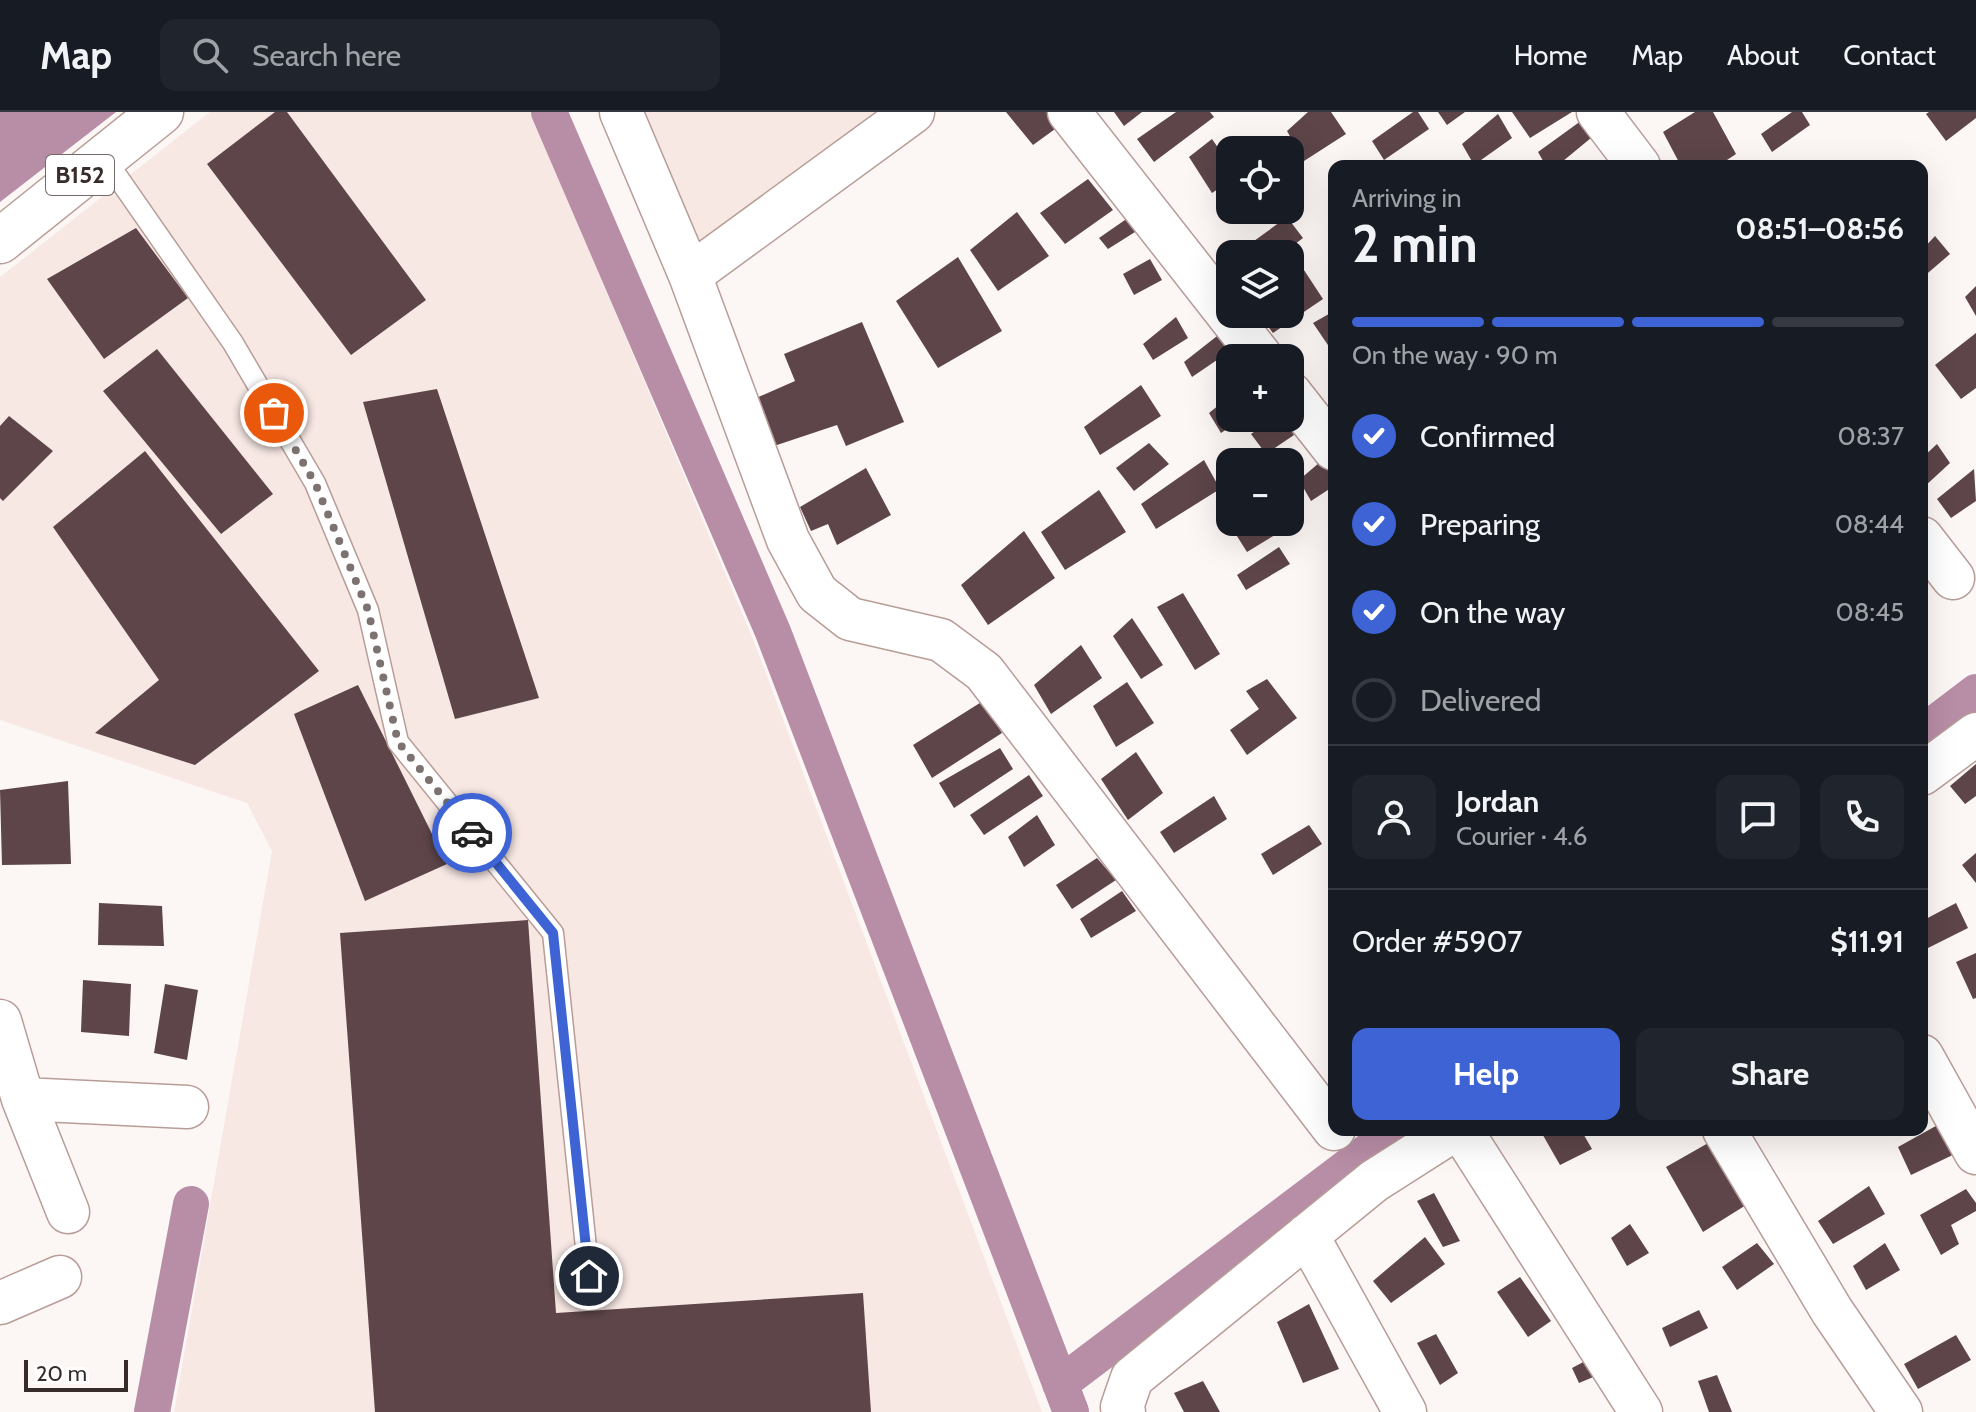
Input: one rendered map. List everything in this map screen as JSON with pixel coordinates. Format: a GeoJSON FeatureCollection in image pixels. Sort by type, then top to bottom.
{"type":"FeatureCollection","features":[{"type":"Feature","properties":{"kind":"main road","name":"B152"},"geometry":{"type":"LineString","coordinates":[[0,241],[161,112]]}},
{"type":"Feature","properties":{"kind":"street"},"geometry":{"type":"LineString","coordinates":[[621,112],[690,275],[788,540],[817,593],[850,619],[941,640],[984,672],[1328,1122]]}},
{"type":"Feature","properties":{"kind":"street"},"geometry":{"type":"LineString","coordinates":[[690,275],[913,112]]}},
{"type":"Feature","properties":{"kind":"street"},"geometry":{"type":"LineString","coordinates":[[1069,112],[1251,344]]}},
{"type":"Feature","properties":{"kind":"street"},"geometry":{"type":"LineString","coordinates":[[1598,112],[1634,160]]}},
{"type":"Feature","properties":{"kind":"street"},"geometry":{"type":"LineString","coordinates":[[1304,411],[1328,441]]}},
{"type":"Feature","properties":{"kind":"street"},"geometry":{"type":"LineString","coordinates":[[1928,546],[1953,578]]}},
{"type":"Feature","properties":{"kind":"street"},"geometry":{"type":"LineString","coordinates":[[1928,770],[1976,734]]}},
{"type":"Feature","properties":{"kind":"street"},"geometry":{"type":"LineString","coordinates":[[1,1030],[23,1099],[68,1212]]}},
{"type":"Feature","properties":{"kind":"street"},"geometry":{"type":"LineString","coordinates":[[1928,1067],[1976,1153]]}},
{"type":"Feature","properties":{"kind":"street"},"geometry":{"type":"LineString","coordinates":[[23,1099],[187,1107]]}},
{"type":"Feature","properties":{"kind":"street"},"geometry":{"type":"LineString","coordinates":[[1339,1136],[1371,1177]]}},
{"type":"Feature","properties":{"kind":"street"},"geometry":{"type":"LineString","coordinates":[[1124,1412],[1122,1407],[1132,1378],[1307,1235],[1371,1177],[1443,1136]]}},
{"type":"Feature","properties":{"kind":"street"},"geometry":{"type":"LineString","coordinates":[[1465,1136],[1641,1412]]}},
{"type":"Feature","properties":{"kind":"street"},"geometry":{"type":"LineString","coordinates":[[1728,1136],[1832,1311],[1901,1412]]}},
{"type":"Feature","properties":{"kind":"street"},"geometry":{"type":"LineString","coordinates":[[1307,1235],[1405,1412]]}},
{"type":"Feature","properties":{"kind":"street"},"geometry":{"type":"LineString","coordinates":[[0,1303],[60,1277]]}},
{"type":"Feature","properties":{"kind":"lane"},"geometry":{"type":"LineString","coordinates":[[103,156],[233,343],[315,483],[368,610],[398,742],[553,933],[589,1276]]}},
{"type":"Feature","properties":{"kind":"shaded area"},"geometry":{"type":"Polygon","coordinates":[[[0,112],[116,112],[0,202],[0,112]]]}},
{"type":"Feature","properties":{"kind":"shaded area"},"geometry":{"type":"Polygon","coordinates":[[[210,112],[531,112],[755,644],[1042,1412],[174,1412],[272,851],[247,803],[0,720],[0,277],[210,112]]]}},
{"type":"Feature","properties":{"kind":"shaded area"},"geometry":{"type":"Polygon","coordinates":[[[613,112],[900,112],[680,272],[613,112]]]}},
{"type":"Feature","properties":{"kind":"building"},"geometry":{"type":"Polygon","coordinates":[[[275,112],[287,112],[426,300],[351,355],[207,164],[275,112]]]}},
{"type":"Feature","properties":{"kind":"building"},"geometry":{"type":"Polygon","coordinates":[[[1006,112],[1053,112],[1062,124],[1033,145],[1006,112]]]}},
{"type":"Feature","properties":{"kind":"building"},"geometry":{"type":"Polygon","coordinates":[[[1114,112],[1142,112],[1124,126],[1114,112]]]}},
{"type":"Feature","properties":{"kind":"building"},"geometry":{"type":"Polygon","coordinates":[[[1176,112],[1210,112],[1214,117],[1154,162],[1137,139],[1176,112]]]}},
{"type":"Feature","properties":{"kind":"building"},"geometry":{"type":"Polygon","coordinates":[[[1308,112],[1331,112],[1346,134],[1304,161],[1304,136],[1290,136],[1287,131],[1308,112]]]}},
{"type":"Feature","properties":{"kind":"building"},"geometry":{"type":"Polygon","coordinates":[[[1413,112],[1418,112],[1429,129],[1384,160],[1372,141],[1413,112]]]}},
{"type":"Feature","properties":{"kind":"building"},"geometry":{"type":"Polygon","coordinates":[[[1438,112],[1465,112],[1447,125],[1438,112]]]}},
{"type":"Feature","properties":{"kind":"building"},"geometry":{"type":"Polygon","coordinates":[[[1512,112],[1572,112],[1530,138],[1512,112]]]}},
{"type":"Feature","properties":{"kind":"building"},"geometry":{"type":"Polygon","coordinates":[[[1695,112],[1713,112],[1736,154],[1727,160],[1678,160],[1663,132],[1695,112]]]}},
{"type":"Feature","properties":{"kind":"building"},"geometry":{"type":"Polygon","coordinates":[[[1792,112],[1802,112],[1810,125],[1772,152],[1761,134],[1792,112]]]}},
{"type":"Feature","properties":{"kind":"building"},"geometry":{"type":"Polygon","coordinates":[[[1976,112],[1976,118],[1946,141],[1926,114],[1976,112]]]}},
{"type":"Feature","properties":{"kind":"building"},"geometry":{"type":"Polygon","coordinates":[[[1498,114],[1512,138],[1481,160],[1471,160],[1462,144],[1498,114]]]}},
{"type":"Feature","properties":{"kind":"building"},"geometry":{"type":"Polygon","coordinates":[[[1585,118],[1597,133],[1564,160],[1543,160],[1538,152],[1585,118]]]}},
{"type":"Feature","properties":{"kind":"building"},"geometry":{"type":"Polygon","coordinates":[[[1212,139],[1216,145],[1216,190],[1212,193],[1189,157],[1212,139]]]}},
{"type":"Feature","properties":{"kind":"building"},"geometry":{"type":"Polygon","coordinates":[[[1088,179],[1113,210],[1065,244],[1040,213],[1088,179]]]}},
{"type":"Feature","properties":{"kind":"building"},"geometry":{"type":"Polygon","coordinates":[[[1017,212],[1049,256],[998,291],[970,250],[1017,212]]]}},
{"type":"Feature","properties":{"kind":"building"},"geometry":{"type":"Polygon","coordinates":[[[1135,213],[1143,227],[1108,249],[1099,238],[1135,213]]]}},
{"type":"Feature","properties":{"kind":"building"},"geometry":{"type":"Polygon","coordinates":[[[1277,224],[1292,224],[1303,238],[1300,240],[1255,240],[1277,224]]]}},
{"type":"Feature","properties":{"kind":"building"},"geometry":{"type":"Polygon","coordinates":[[[136,228],[188,298],[104,359],[47,279],[136,228]]]}},
{"type":"Feature","properties":{"kind":"building"},"geometry":{"type":"Polygon","coordinates":[[[1935,236],[1950,254],[1928,273],[1928,244],[1935,236]]]}},
{"type":"Feature","properties":{"kind":"building"},"geometry":{"type":"Polygon","coordinates":[[[958,257],[1002,331],[938,368],[896,301],[958,257]]]}},
{"type":"Feature","properties":{"kind":"building"},"geometry":{"type":"Polygon","coordinates":[[[1150,259],[1162,280],[1134,295],[1123,274],[1150,259]]]}},
{"type":"Feature","properties":{"kind":"building"},"geometry":{"type":"Polygon","coordinates":[[[1304,270],[1323,299],[1304,312],[1304,270]]]}},
{"type":"Feature","properties":{"kind":"building"},"geometry":{"type":"Polygon","coordinates":[[[1976,286],[1976,316],[1965,297],[1976,286]]]}},
{"type":"Feature","properties":{"kind":"building"},"geometry":{"type":"Polygon","coordinates":[[[1328,314],[1328,345],[1313,323],[1328,314]]]}},
{"type":"Feature","properties":{"kind":"building"},"geometry":{"type":"Polygon","coordinates":[[[1176,317],[1188,338],[1153,360],[1143,344],[1176,317]]]}},
{"type":"Feature","properties":{"kind":"building"},"geometry":{"type":"Polygon","coordinates":[[[862,322],[904,422],[846,446],[837,425],[774,446],[754,399],[795,381],[784,354],[862,322]]]}},
{"type":"Feature","properties":{"kind":"building"},"geometry":{"type":"Polygon","coordinates":[[[1226,329],[1238,344],[1216,344],[1216,361],[1192,377],[1184,362],[1226,329]]]}},
{"type":"Feature","properties":{"kind":"building"},"geometry":{"type":"Polygon","coordinates":[[[1976,333],[1976,388],[1961,399],[1935,365],[1976,333]]]}},
{"type":"Feature","properties":{"kind":"building"},"geometry":{"type":"Polygon","coordinates":[[[157,349],[273,494],[221,534],[103,391],[157,349]]]}},
{"type":"Feature","properties":{"kind":"building"},"geometry":{"type":"Polygon","coordinates":[[[1141,385],[1161,416],[1100,455],[1084,427],[1141,385]]]}},
{"type":"Feature","properties":{"kind":"building"},"geometry":{"type":"Polygon","coordinates":[[[437,389],[539,698],[455,719],[363,402],[437,389]]]}},
{"type":"Feature","properties":{"kind":"building"},"geometry":{"type":"Polygon","coordinates":[[[1216,407],[1216,425],[1209,413],[1216,407]]]}},
{"type":"Feature","properties":{"kind":"building"},"geometry":{"type":"Polygon","coordinates":[[[9,416],[53,451],[3,501],[0,498],[0,426],[9,416]]]}},
{"type":"Feature","properties":{"kind":"building"},"geometry":{"type":"Polygon","coordinates":[[[1292,432],[1294,435],[1275,448],[1262,448],[1251,434],[1292,432]]]}},
{"type":"Feature","properties":{"kind":"building"},"geometry":{"type":"Polygon","coordinates":[[[1149,443],[1169,464],[1134,491],[1116,468],[1149,443]]]}},
{"type":"Feature","properties":{"kind":"building"},"geometry":{"type":"Polygon","coordinates":[[[1937,444],[1950,463],[1928,483],[1928,452],[1937,444]]]}},
{"type":"Feature","properties":{"kind":"building"},"geometry":{"type":"Polygon","coordinates":[[[145,451],[319,671],[195,765],[95,733],[159,680],[53,527],[145,451]]]}},
{"type":"Feature","properties":{"kind":"building"},"geometry":{"type":"Polygon","coordinates":[[[1326,457],[1328,490],[1311,501],[1304,489],[1304,476],[1326,457]]]}},
{"type":"Feature","properties":{"kind":"building"},"geometry":{"type":"Polygon","coordinates":[[[1204,460],[1216,482],[1216,492],[1156,529],[1141,504],[1204,460]]]}},
{"type":"Feature","properties":{"kind":"building"},"geometry":{"type":"Polygon","coordinates":[[[866,468],[891,515],[837,545],[828,524],[811,531],[800,507],[866,468]]]}},
{"type":"Feature","properties":{"kind":"building"},"geometry":{"type":"Polygon","coordinates":[[[1974,469],[1976,501],[1951,518],[1937,499],[1974,469]]]}},
{"type":"Feature","properties":{"kind":"building"},"geometry":{"type":"Polygon","coordinates":[[[1099,490],[1126,532],[1065,570],[1041,532],[1099,490]]]}},
{"type":"Feature","properties":{"kind":"building"},"geometry":{"type":"Polygon","coordinates":[[[1024,531],[1055,578],[988,625],[961,585],[1024,531]]]}},
{"type":"Feature","properties":{"kind":"building"},"geometry":{"type":"Polygon","coordinates":[[[1237,536],[1273,536],[1247,552],[1237,536]]]}},
{"type":"Feature","properties":{"kind":"building"},"geometry":{"type":"Polygon","coordinates":[[[1279,547],[1290,564],[1246,590],[1237,575],[1279,547]]]}},
{"type":"Feature","properties":{"kind":"building"},"geometry":{"type":"Polygon","coordinates":[[[1183,593],[1220,654],[1195,670],[1157,607],[1183,593]]]}},
{"type":"Feature","properties":{"kind":"building"},"geometry":{"type":"Polygon","coordinates":[[[1132,618],[1163,665],[1141,679],[1113,636],[1132,618]]]}},
{"type":"Feature","properties":{"kind":"building"},"geometry":{"type":"Polygon","coordinates":[[[1081,645],[1102,678],[1051,714],[1034,685],[1081,645]]]}},
{"type":"Feature","properties":{"kind":"building"},"geometry":{"type":"Polygon","coordinates":[[[1267,679],[1297,718],[1247,755],[1230,730],[1259,709],[1246,691],[1267,679]]]}},
{"type":"Feature","properties":{"kind":"building"},"geometry":{"type":"Polygon","coordinates":[[[1127,682],[1154,723],[1116,747],[1093,706],[1127,682]]]}},
{"type":"Feature","properties":{"kind":"building"},"geometry":{"type":"Polygon","coordinates":[[[358,685],[447,864],[365,901],[294,714],[358,685]]]}},
{"type":"Feature","properties":{"kind":"building"},"geometry":{"type":"Polygon","coordinates":[[[983,701],[1002,733],[932,778],[913,745],[983,701]]]}},
{"type":"Feature","properties":{"kind":"building"},"geometry":{"type":"Polygon","coordinates":[[[1000,748],[1013,769],[954,808],[939,783],[1000,748]]]}},
{"type":"Feature","properties":{"kind":"building"},"geometry":{"type":"Polygon","coordinates":[[[1136,752],[1163,793],[1128,820],[1101,779],[1136,752]]]}},
{"type":"Feature","properties":{"kind":"building"},"geometry":{"type":"Polygon","coordinates":[[[1976,764],[1976,796],[1965,804],[1950,786],[1976,764]]]}},
{"type":"Feature","properties":{"kind":"building"},"geometry":{"type":"Polygon","coordinates":[[[1029,775],[1043,796],[984,835],[970,815],[1029,775]]]}},
{"type":"Feature","properties":{"kind":"building"},"geometry":{"type":"Polygon","coordinates":[[[68,781],[71,864],[2,865],[0,790],[68,781]]]}},
{"type":"Feature","properties":{"kind":"building"},"geometry":{"type":"Polygon","coordinates":[[[1214,796],[1227,819],[1174,853],[1160,832],[1214,796]]]}},
{"type":"Feature","properties":{"kind":"building"},"geometry":{"type":"Polygon","coordinates":[[[1037,815],[1055,845],[1024,867],[1008,837],[1037,815]]]}},
{"type":"Feature","properties":{"kind":"building"},"geometry":{"type":"Polygon","coordinates":[[[1309,825],[1322,844],[1273,875],[1261,854],[1309,825]]]}},
{"type":"Feature","properties":{"kind":"building"},"geometry":{"type":"Polygon","coordinates":[[[1976,853],[1976,883],[1962,865],[1976,853]]]}},
{"type":"Feature","properties":{"kind":"building"},"geometry":{"type":"Polygon","coordinates":[[[1097,858],[1116,880],[1072,909],[1056,885],[1097,858]]]}},
{"type":"Feature","properties":{"kind":"building"},"geometry":{"type":"Polygon","coordinates":[[[1122,891],[1136,911],[1091,938],[1080,919],[1122,891]]]}},
{"type":"Feature","properties":{"kind":"building"},"geometry":{"type":"Polygon","coordinates":[[[99,903],[162,906],[164,946],[98,945],[99,903]]]}},
{"type":"Feature","properties":{"kind":"building"},"geometry":{"type":"Polygon","coordinates":[[[1956,903],[1968,928],[1928,948],[1928,918],[1956,903]]]}},
{"type":"Feature","properties":{"kind":"building"},"geometry":{"type":"Polygon","coordinates":[[[528,920],[556,1313],[863,1293],[871,1412],[375,1412],[340,933],[528,920]]]}},
{"type":"Feature","properties":{"kind":"building"},"geometry":{"type":"Polygon","coordinates":[[[1976,953],[1976,998],[1973,999],[1956,962],[1976,953]]]}},
{"type":"Feature","properties":{"kind":"building"},"geometry":{"type":"Polygon","coordinates":[[[83,980],[131,984],[129,1036],[81,1032],[83,980]]]}},
{"type":"Feature","properties":{"kind":"building"},"geometry":{"type":"Polygon","coordinates":[[[165,984],[198,990],[187,1060],[154,1053],[165,984]]]}},
{"type":"Feature","properties":{"kind":"building"},"geometry":{"type":"Polygon","coordinates":[[[1943,1122],[1959,1152],[1911,1175],[1898,1147],[1918,1136],[1928,1136],[1928,1130],[1943,1122]]]}},
{"type":"Feature","properties":{"kind":"building"},"geometry":{"type":"Polygon","coordinates":[[[1543,1136],[1584,1136],[1592,1149],[1560,1165],[1543,1136]]]}},
{"type":"Feature","properties":{"kind":"building"},"geometry":{"type":"Polygon","coordinates":[[[1717,1138],[1754,1200],[1703,1232],[1666,1167],[1717,1138]]]}},
{"type":"Feature","properties":{"kind":"building"},"geometry":{"type":"Polygon","coordinates":[[[1869,1186],[1885,1214],[1833,1244],[1818,1221],[1869,1186]]]}},
{"type":"Feature","properties":{"kind":"building"},"geometry":{"type":"Polygon","coordinates":[[[1966,1189],[1976,1203],[1976,1211],[1951,1225],[1959,1244],[1941,1255],[1920,1215],[1966,1189]]]}},
{"type":"Feature","properties":{"kind":"building"},"geometry":{"type":"Polygon","coordinates":[[[1434,1193],[1460,1241],[1443,1247],[1417,1201],[1434,1193]]]}},
{"type":"Feature","properties":{"kind":"building"},"geometry":{"type":"Polygon","coordinates":[[[1630,1224],[1649,1253],[1627,1266],[1611,1238],[1630,1224]]]}},
{"type":"Feature","properties":{"kind":"building"},"geometry":{"type":"Polygon","coordinates":[[[1425,1237],[1445,1264],[1391,1303],[1373,1281],[1425,1237]]]}},
{"type":"Feature","properties":{"kind":"building"},"geometry":{"type":"Polygon","coordinates":[[[1757,1243],[1774,1264],[1737,1290],[1722,1267],[1757,1243]]]}},
{"type":"Feature","properties":{"kind":"building"},"geometry":{"type":"Polygon","coordinates":[[[1885,1243],[1900,1270],[1866,1290],[1853,1266],[1885,1243]]]}},
{"type":"Feature","properties":{"kind":"building"},"geometry":{"type":"Polygon","coordinates":[[[1520,1277],[1551,1321],[1528,1337],[1497,1292],[1520,1277]]]}},
{"type":"Feature","properties":{"kind":"building"},"geometry":{"type":"Polygon","coordinates":[[[1309,1304],[1339,1369],[1303,1383],[1277,1322],[1309,1304]]]}},
{"type":"Feature","properties":{"kind":"building"},"geometry":{"type":"Polygon","coordinates":[[[1699,1310],[1708,1328],[1670,1347],[1662,1328],[1699,1310]]]}},
{"type":"Feature","properties":{"kind":"building"},"geometry":{"type":"Polygon","coordinates":[[[1436,1334],[1458,1373],[1440,1385],[1417,1343],[1436,1334]]]}},
{"type":"Feature","properties":{"kind":"building"},"geometry":{"type":"Polygon","coordinates":[[[1956,1335],[1971,1360],[1918,1389],[1904,1364],[1956,1335]]]}},
{"type":"Feature","properties":{"kind":"building"},"geometry":{"type":"Polygon","coordinates":[[[1589,1359],[1598,1375],[1579,1383],[1572,1368],[1589,1359]]]}},
{"type":"Feature","properties":{"kind":"building"},"geometry":{"type":"Polygon","coordinates":[[[1717,1375],[1732,1412],[1709,1412],[1698,1381],[1717,1375]]]}},
{"type":"Feature","properties":{"kind":"building"},"geometry":{"type":"Polygon","coordinates":[[[1203,1381],[1220,1412],[1184,1412],[1174,1393],[1203,1381]]]}},
{"type":"Feature","properties":{"kind":"waterway"},"geometry":{"type":"LineString","coordinates":[[549,112],[773,632],[1071,1412]]}},
{"type":"Feature","properties":{"kind":"waterway"},"geometry":{"type":"LineString","coordinates":[[1928,728],[1976,692]]}},
{"type":"Feature","properties":{"kind":"waterway"},"geometry":{"type":"LineString","coordinates":[[1060,1384],[1388,1136]]}},
{"type":"Feature","properties":{"kind":"waterway"},"geometry":{"type":"LineString","coordinates":[[152,1412],[191,1204]]}},
{"type":"Feature","properties":{"kind":"way so far"},"geometry":{"type":"LineString","coordinates":[[274,413],[315,483],[368,610],[398,742],[472,833]]}},
{"type":"Feature","properties":{"kind":"route"},"geometry":{"type":"LineString","coordinates":[[472,833],[553,933],[589,1276]]}}]}
